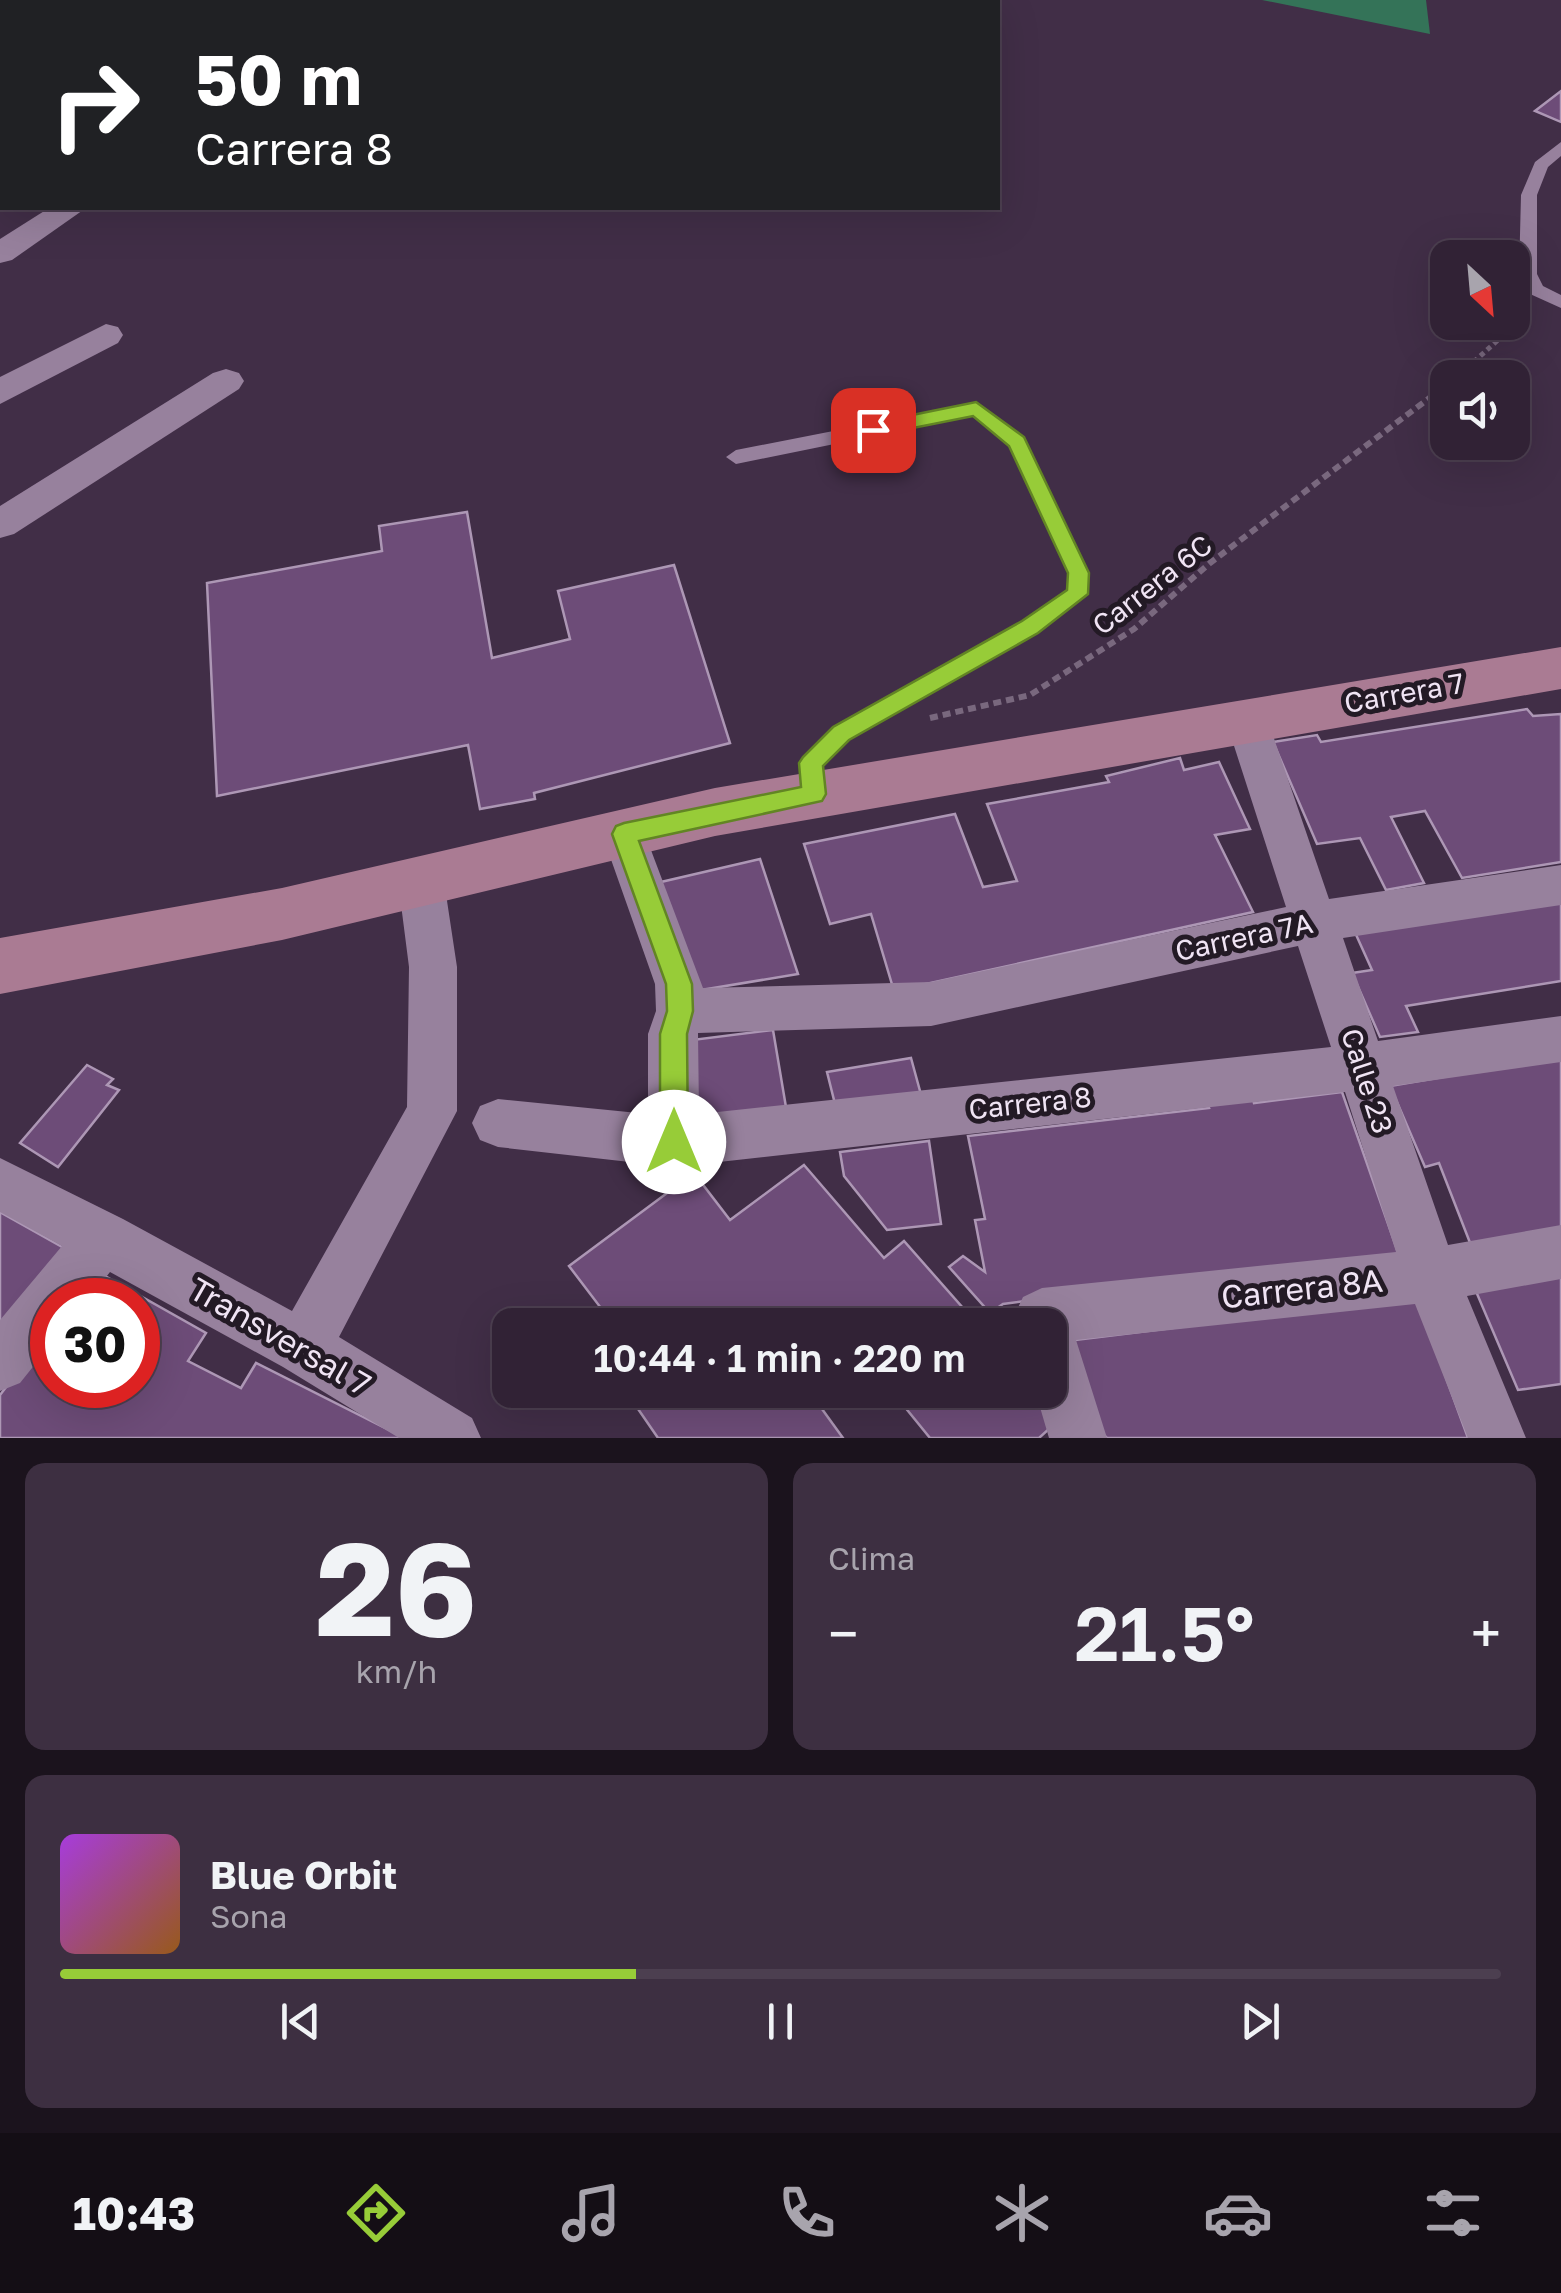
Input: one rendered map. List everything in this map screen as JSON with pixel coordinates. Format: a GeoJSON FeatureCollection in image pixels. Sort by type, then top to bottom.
{"type":"FeatureCollection","features":[{"type":"Feature","properties":{"kind":"street"},"geometry":{"type":"LineString","coordinates":[[0,253],[67,210]]}},
{"type":"Feature","properties":{"kind":"street"},"geometry":{"type":"LineString","coordinates":[[0,392],[106,334]]}},
{"type":"Feature","properties":{"kind":"street"},"geometry":{"type":"LineString","coordinates":[[0,524],[226,381]]}},
{"type":"Feature","properties":{"kind":"street","name":"Carrera 7"},"geometry":{"type":"LineString","coordinates":[[1247,721],[1561,668]]}},
{"type":"Feature","properties":{"kind":"street"},"geometry":{"type":"LineString","coordinates":[[0,966],[282,914],[814,794],[1247,721]]}},
{"type":"Feature","properties":{"kind":"street","name":"Calle 23"},"geometry":{"type":"LineString","coordinates":[[1247,721],[1431,1275],[1497,1438]]}},
{"type":"Feature","properties":{"kind":"street"},"geometry":{"type":"LineString","coordinates":[[624,834],[679,984],[680,1011],[674,1034],[674,1142]]}},
{"type":"Feature","properties":{"kind":"street"},"geometry":{"type":"LineString","coordinates":[[303,1347],[432,1111],[434,967],[421,881]]}},
{"type":"Feature","properties":{"kind":"street","name":"Carrera 7A"},"geometry":{"type":"LineString","coordinates":[[680,1011],[931,1004],[1314,922],[1561,884]]}},
{"type":"Feature","properties":{"kind":"street","name":"Carrera 8"},"geometry":{"type":"LineString","coordinates":[[498,1122],[674,1142],[1362,1067],[1561,1038]]}},
{"type":"Feature","properties":{"kind":"street","name":"Transversal 7"},"geometry":{"type":"LineString","coordinates":[[0,1184],[303,1347],[452,1438]]}},
{"type":"Feature","properties":{"kind":"street"},"geometry":{"type":"LineString","coordinates":[[0,1363],[104,1238]]}},
{"type":"Feature","properties":{"kind":"street","name":"Carrera 8A"},"geometry":{"type":"LineString","coordinates":[[1067,1326],[1431,1275],[1561,1252]]}},
{"type":"Feature","properties":{"kind":"street"},"geometry":{"type":"LineString","coordinates":[[1067,1407],[1075,1437]]}},
{"type":"Feature","properties":{"kind":"lane"},"geometry":{"type":"LineString","coordinates":[[1561,147],[1541,165],[1529,195],[1528,274],[1536,290],[1561,302]]}},
{"type":"Feature","properties":{"kind":"lane"},"geometry":{"type":"LineString","coordinates":[[736,458],[976,409],[1017,442],[1078,573],[1077,594],[1030,627],[841,733],[811,763],[814,794]]}},
{"type":"Feature","properties":{"kind":"path"},"geometry":{"type":"LineString","coordinates":[[1476,360],[1510,330],[1536,290]]}},
{"type":"Feature","properties":{"kind":"path","name":"Carrera 6C"},"geometry":{"type":"LineString","coordinates":[[926,718],[1030,695],[1120,639],[1210,563],[1430,398]]}},
{"type":"Feature","properties":{"kind":"green space"},"geometry":{"type":"Polygon","coordinates":[[[1262,0],[1426,0],[1430,34],[1262,0]]]}},
{"type":"Feature","properties":{"kind":"building"},"geometry":{"type":"Polygon","coordinates":[[[1561,91],[1561,122],[1535,111],[1561,91]]]}},
{"type":"Feature","properties":{"kind":"building"},"geometry":{"type":"Polygon","coordinates":[[[467,512],[492,658],[570,639],[558,591],[674,565],[730,743],[534,793],[535,799],[480,809],[468,745],[217,796],[207,583],[382,551],[379,526],[467,512]]]}},
{"type":"Feature","properties":{"kind":"building"},"geometry":{"type":"Polygon","coordinates":[[[1527,709],[1533,716],[1561,714],[1561,862],[1462,878],[1425,811],[1391,817],[1424,883],[1386,890],[1360,838],[1317,844],[1273,742],[1317,735],[1321,742],[1527,709]]]}},
{"type":"Feature","properties":{"kind":"building"},"geometry":{"type":"Polygon","coordinates":[[[1180,758],[1184,770],[1219,762],[1250,829],[1215,835],[1253,912],[894,991],[871,914],[830,924],[804,844],[955,814],[983,887],[1017,881],[987,804],[1109,782],[1106,776],[1180,758]]]}},
{"type":"Feature","properties":{"kind":"building"},"geometry":{"type":"Polygon","coordinates":[[[760,859],[798,974],[689,992],[661,882],[760,859]]]}},
{"type":"Feature","properties":{"kind":"building"},"geometry":{"type":"Polygon","coordinates":[[[1561,895],[1561,981],[1406,1006],[1418,1032],[1380,1037],[1352,973],[1372,970],[1353,928],[1561,895]]]}},
{"type":"Feature","properties":{"kind":"building"},"geometry":{"type":"Polygon","coordinates":[[[773,1030],[788,1119],[694,1132],[684,1041],[773,1030]]]}},
{"type":"Feature","properties":{"kind":"building"},"geometry":{"type":"Polygon","coordinates":[[[1561,1057],[1561,1237],[1474,1253],[1439,1163],[1425,1167],[1390,1086],[1561,1057]]]}},
{"type":"Feature","properties":{"kind":"building"},"geometry":{"type":"Polygon","coordinates":[[[911,1058],[923,1102],[838,1116],[827,1072],[911,1058]]]}},
{"type":"Feature","properties":{"kind":"building"},"geometry":{"type":"Polygon","coordinates":[[[87,1065],[113,1079],[107,1085],[119,1090],[58,1167],[20,1143],[87,1065]]]}},
{"type":"Feature","properties":{"kind":"building"},"geometry":{"type":"Polygon","coordinates":[[[1342,1092],[1400,1258],[1133,1286],[1003,1304],[997,1308],[986,1308],[949,1267],[963,1256],[985,1272],[975,1220],[985,1219],[968,1136],[1209,1108],[1207,1103],[1252,1095],[1254,1103],[1342,1092]]]}},
{"type":"Feature","properties":{"kind":"building"},"geometry":{"type":"Polygon","coordinates":[[[929,1141],[941,1224],[887,1230],[844,1176],[840,1152],[929,1141]]]}},
{"type":"Feature","properties":{"kind":"building"},"geometry":{"type":"Polygon","coordinates":[[[804,1165],[884,1258],[904,1241],[963,1308],[601,1308],[569,1266],[694,1173],[730,1220],[804,1165]]]}},
{"type":"Feature","properties":{"kind":"building"},"geometry":{"type":"Polygon","coordinates":[[[0,1212],[71,1252],[49,1278],[30,1278],[30,1301],[0,1336],[0,1212]]]}},
{"type":"Feature","properties":{"kind":"building"},"geometry":{"type":"Polygon","coordinates":[[[1561,1267],[1561,1384],[1518,1390],[1472,1282],[1561,1267]]]}},
{"type":"Feature","properties":{"kind":"building"},"geometry":{"type":"Polygon","coordinates":[[[96,1271],[108,1278],[90,1278],[96,1271]]]}},
{"type":"Feature","properties":{"kind":"building"},"geometry":{"type":"Polygon","coordinates":[[[1417,1298],[1468,1438],[1107,1438],[1092,1424],[1067,1341],[1417,1298]]]}},
{"type":"Feature","properties":{"kind":"building"},"geometry":{"type":"Polygon","coordinates":[[[160,1307],[206,1333],[188,1361],[241,1388],[256,1363],[405,1438],[0,1438],[0,1395],[30,1356],[30,1408],[160,1408],[160,1307]]]}},
{"type":"Feature","properties":{"kind":"building"},"geometry":{"type":"Polygon","coordinates":[[[637,1408],[823,1408],[843,1438],[658,1438],[637,1408]]]}},
{"type":"Feature","properties":{"kind":"building"},"geometry":{"type":"Polygon","coordinates":[[[906,1408],[1051,1408],[1060,1419],[1039,1438],[930,1438],[906,1408]]]}},
{"type":"Feature","properties":{"kind":"route"},"geometry":{"type":"LineString","coordinates":[[674,1142],[674,1034],[680,1011],[679,984],[624,834],[814,794],[811,763],[841,733],[1030,627],[1077,594],[1078,573],[1017,442],[976,409],[873,430]]}}]}
